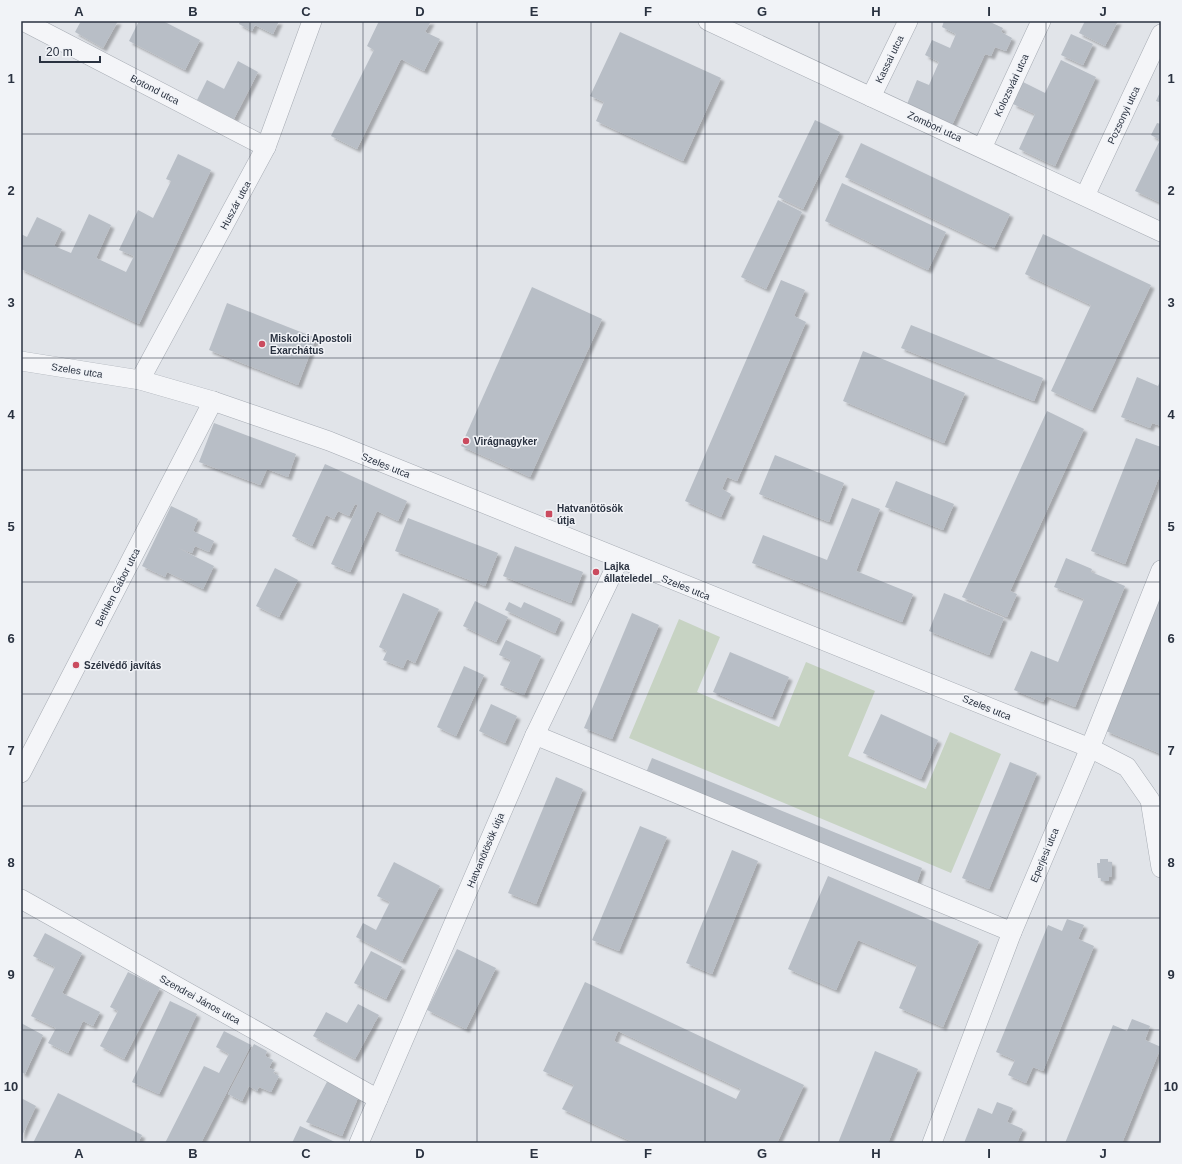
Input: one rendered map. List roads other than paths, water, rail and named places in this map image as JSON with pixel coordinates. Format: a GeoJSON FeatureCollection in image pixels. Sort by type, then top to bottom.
{"type":"FeatureCollection","features":[{"type":"Feature","properties":{"kind":"street","name":"Botond utca"},"geometry":{"type":"LineString","coordinates":[[22,21],[266,146]]}},
{"type":"Feature","properties":{"kind":"street","name":"Huszár utca"},"geometry":{"type":"LineString","coordinates":[[140,380],[266,146],[312,21]]}},
{"type":"Feature","properties":{"kind":"street","name":"Zombori utca"},"geometry":{"type":"LineString","coordinates":[[708,21],[1161,232]]}},
{"type":"Feature","properties":{"kind":"street","name":"Kassai utca"},"geometry":{"type":"LineString","coordinates":[[871,97],[908,21]]}},
{"type":"Feature","properties":{"kind":"street","name":"Kolozsvári utca"},"geometry":{"type":"LineString","coordinates":[[982,148],[1041,21]]}},
{"type":"Feature","properties":{"kind":"street","name":"Pozsonyi utca"},"geometry":{"type":"LineString","coordinates":[[1085,196],[1161,34]]}},
{"type":"Feature","properties":{"kind":"street","name":"Szeles utca"},"geometry":{"type":"LineString","coordinates":[[21,361],[140,380],[213,401],[329,441],[619,560],[1090,748],[1127,767],[1150,800],[1161,868]]}},
{"type":"Feature","properties":{"kind":"street","name":"Bethlen Gábor utca"},"geometry":{"type":"LineString","coordinates":[[21,773],[213,401]]}},
{"type":"Feature","properties":{"kind":"street","name":"Hatvanötösök útja"},"geometry":{"type":"LineString","coordinates":[[359,1143],[535,735],[619,560]]}},
{"type":"Feature","properties":{"kind":"street","name":"Eperjesi utca"},"geometry":{"type":"LineString","coordinates":[[932,1143],[1012,932],[1090,748],[1161,570]]}},
{"type":"Feature","properties":{"kind":"street"},"geometry":{"type":"LineString","coordinates":[[535,735],[1012,932]]}},
{"type":"Feature","properties":{"kind":"street","name":"Szendrei János utca"},"geometry":{"type":"LineString","coordinates":[[21,899],[378,1099]]}},
{"type":"Feature","properties":{"kind":"place","name":"Miskolci Apostoli Exarchátus"},"geometry":{"type":"Point","coordinates":[262,344]}},
{"type":"Feature","properties":{"kind":"place","name":"Virágnagyker"},"geometry":{"type":"Point","coordinates":[466,441]}},
{"type":"Feature","properties":{"kind":"place","name":"Hatvanötösök útja"},"geometry":{"type":"Point","coordinates":[549,514]}},
{"type":"Feature","properties":{"kind":"place","name":"Lajka állateledel"},"geometry":{"type":"Point","coordinates":[596,572]}},
{"type":"Feature","properties":{"kind":"place","name":"Szélvédő javítás"},"geometry":{"type":"Point","coordinates":[76,665]}}]}
